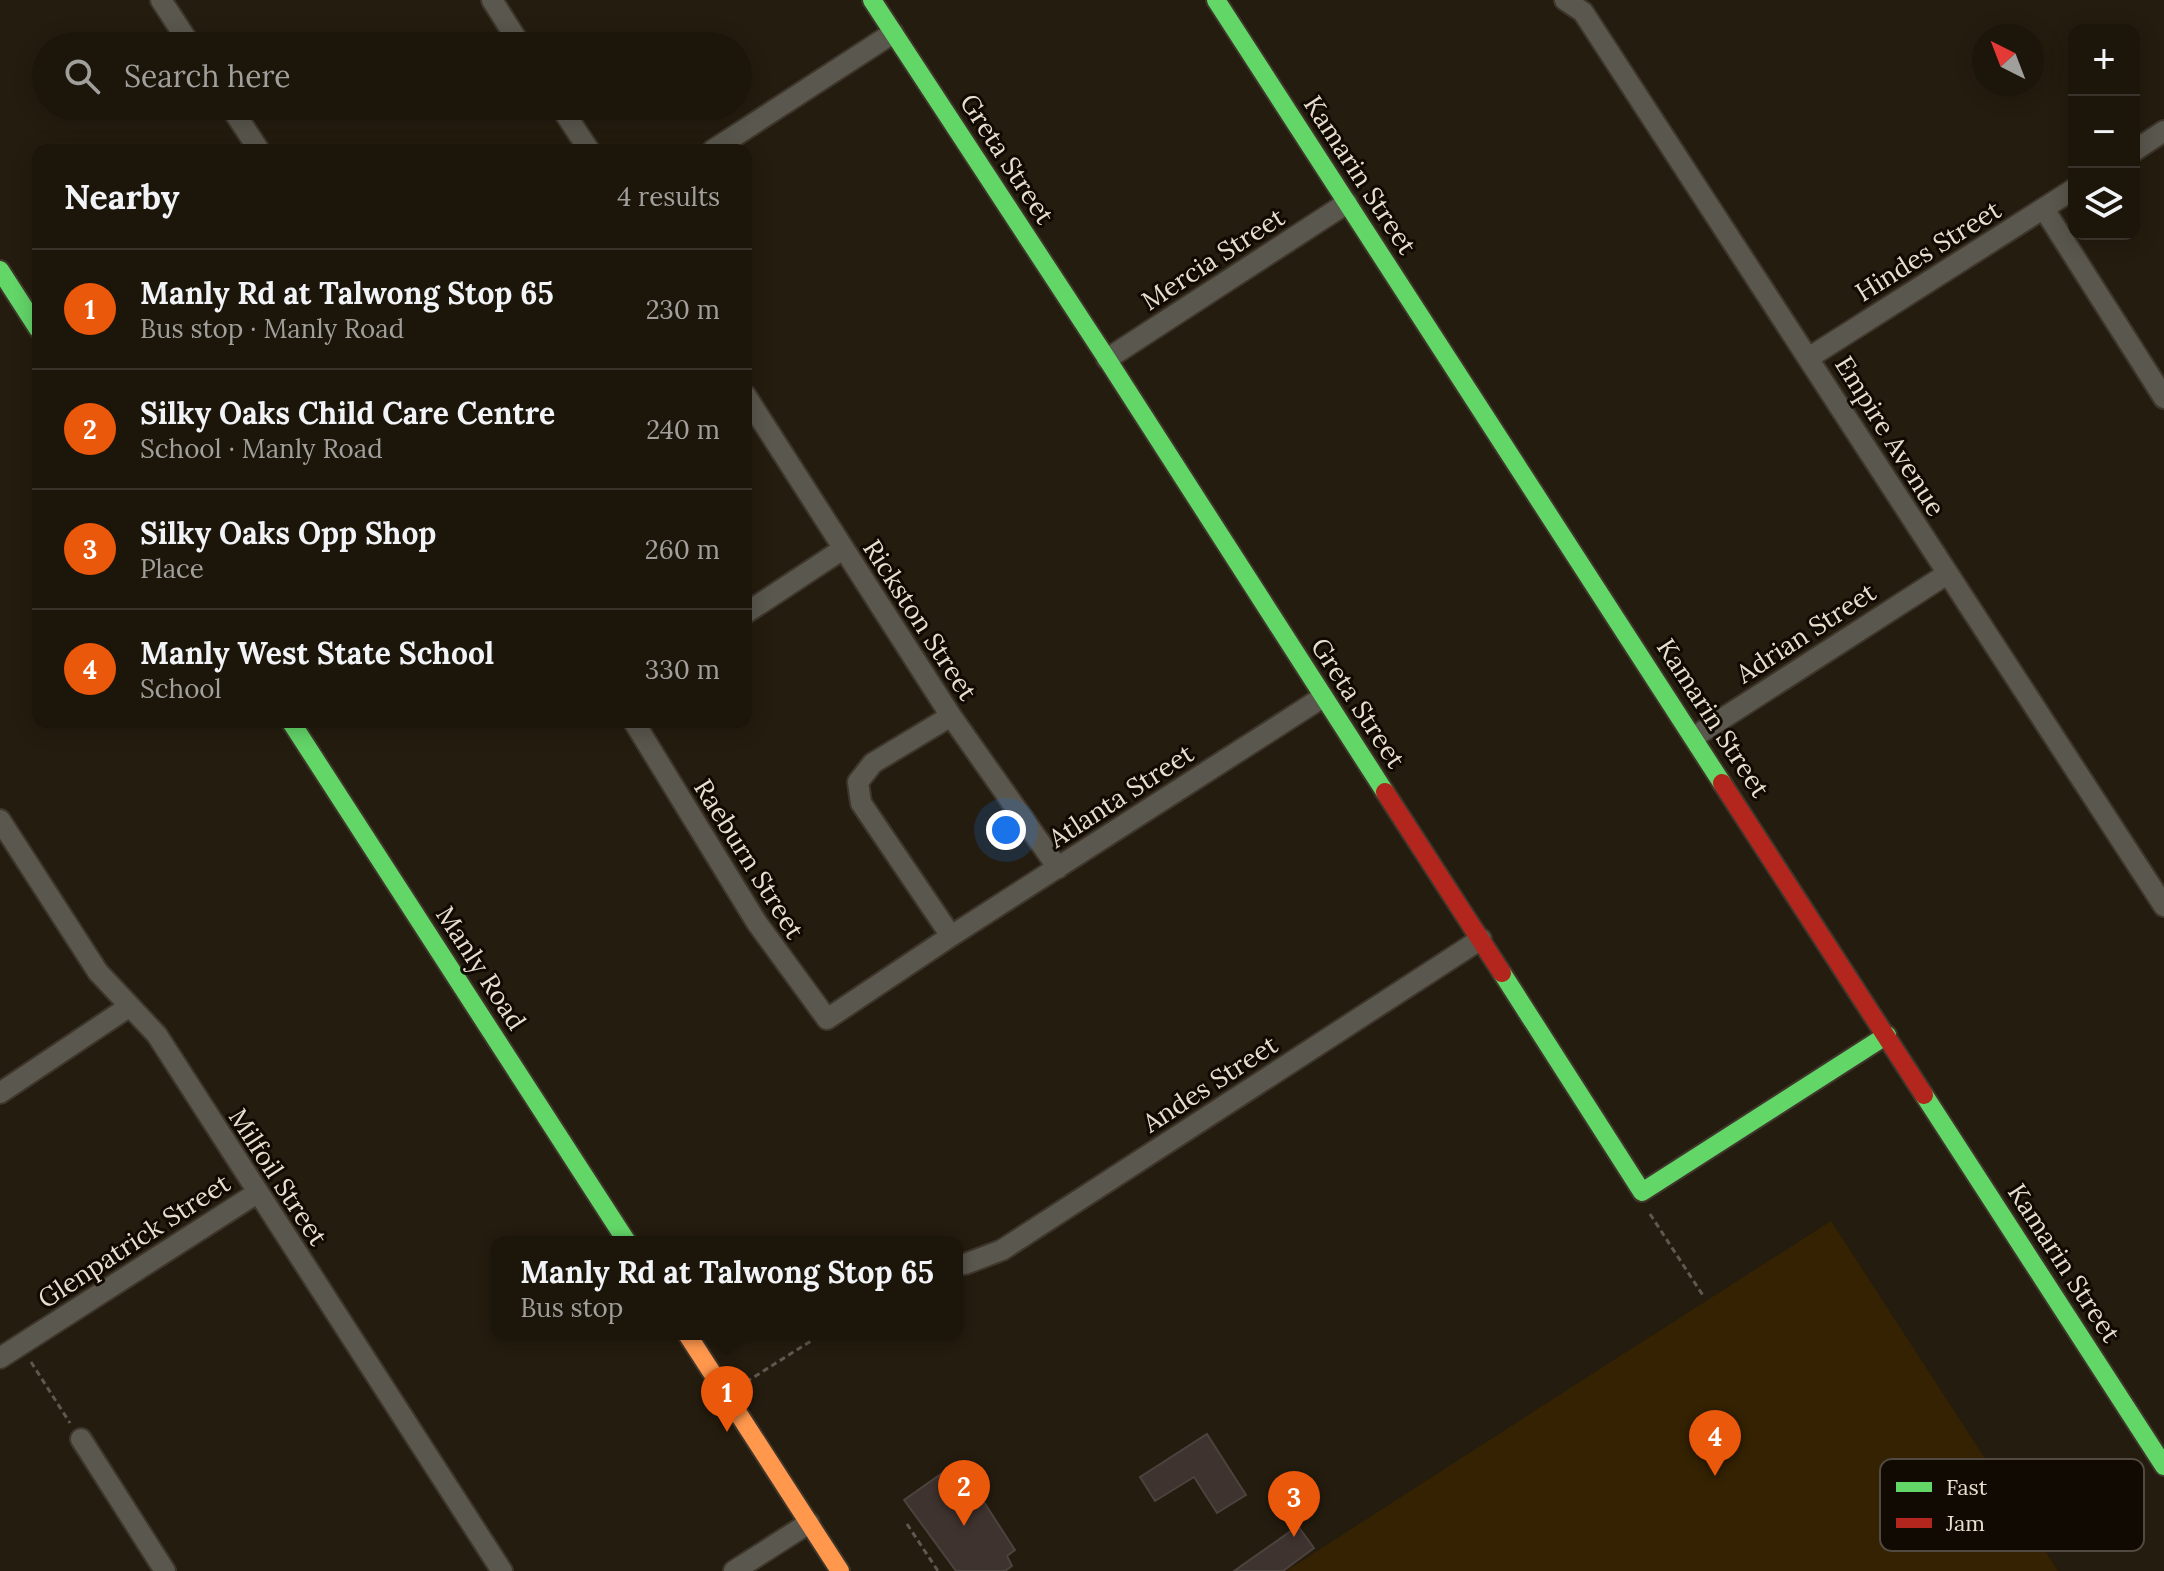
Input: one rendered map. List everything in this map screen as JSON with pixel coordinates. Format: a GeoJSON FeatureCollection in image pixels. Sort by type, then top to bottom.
{"type":"FeatureCollection","features":[{"type":"Feature","properties":{"kind":"street"},"geometry":{"type":"LineString","coordinates":[[161,0],[182,32]]}},
{"type":"Feature","properties":{"kind":"street"},"geometry":{"type":"LineString","coordinates":[[492,0],[512,32]]}},
{"type":"Feature","properties":{"kind":"street","name":"Greta Street"},"geometry":{"type":"LineString","coordinates":[[872,0],[1107,359],[1642,1192]]}},
{"type":"Feature","properties":{"kind":"street","name":"Kamarin Street"},"geometry":{"type":"LineString","coordinates":[[1216,0],[2164,1466]]}},
{"type":"Feature","properties":{"kind":"street","name":"Empire Avenue"},"geometry":{"type":"LineString","coordinates":[[1565,0],[1583,12],[2164,906]]}},
{"type":"Feature","properties":{"kind":"street"},"geometry":{"type":"LineString","coordinates":[[722,144],[893,33]]}},
{"type":"Feature","properties":{"kind":"street"},"geometry":{"type":"LineString","coordinates":[[239,120],[255,144]]}},
{"type":"Feature","properties":{"kind":"street"},"geometry":{"type":"LineString","coordinates":[[569,120],[585,144]]}},
{"type":"Feature","properties":{"kind":"street"},"geometry":{"type":"LineString","coordinates":[[2140,147],[2164,131]]}},
{"type":"Feature","properties":{"kind":"street","name":"Hindes Street"},"geometry":{"type":"LineString","coordinates":[[1810,357],[2068,193]]}},
{"type":"Feature","properties":{"kind":"street","name":"Mercia Street"},"geometry":{"type":"LineString","coordinates":[[1107,359],[1347,203]]}},
{"type":"Feature","properties":{"kind":"street"},"geometry":{"type":"LineString","coordinates":[[2044,209],[2164,398]]}},
{"type":"Feature","properties":{"kind":"street"},"geometry":{"type":"LineString","coordinates":[[0,270],[29,296]]}},
{"type":"Feature","properties":{"kind":"street","name":"Rickston Street"},"geometry":{"type":"LineString","coordinates":[[752,405],[951,716],[1058,868]]}},
{"type":"Feature","properties":{"kind":"street"},"geometry":{"type":"LineString","coordinates":[[752,609],[843,549]]}},
{"type":"Feature","properties":{"kind":"street","name":"Adrian Street"},"geometry":{"type":"LineString","coordinates":[[1694,737],[1947,574]]}},
{"type":"Feature","properties":{"kind":"street","name":"Atlanta Street"},"geometry":{"type":"LineString","coordinates":[[827,1019],[1323,697]]}},
{"type":"Feature","properties":{"kind":"street"},"geometry":{"type":"LineString","coordinates":[[951,716],[873,763],[858,782],[861,803],[951,936]]}},
{"type":"Feature","properties":{"kind":"street","name":"Manly Road"},"geometry":{"type":"LineString","coordinates":[[295,728],[623,1236]]}},
{"type":"Feature","properties":{"kind":"street","name":"Raeburn Street"},"geometry":{"type":"LineString","coordinates":[[638,728],[757,923],[827,1019]]}},
{"type":"Feature","properties":{"kind":"street","name":"Milfoil Street"},"geometry":{"type":"LineString","coordinates":[[0,820],[98,972],[157,1035],[502,1571]]}},
{"type":"Feature","properties":{"kind":"street","name":"Andes Street"},"geometry":{"type":"LineString","coordinates":[[965,1264],[1002,1250],[1481,939]]}},
{"type":"Feature","properties":{"kind":"street"},"geometry":{"type":"LineString","coordinates":[[0,1093],[130,1006]]}},
{"type":"Feature","properties":{"kind":"street"},"geometry":{"type":"LineString","coordinates":[[1642,1192],[1887,1035]]}},
{"type":"Feature","properties":{"kind":"street","name":"Glenpatrick Street"},"geometry":{"type":"LineString","coordinates":[[0,1358],[257,1193]]}},
{"type":"Feature","properties":{"kind":"street"},"geometry":{"type":"LineString","coordinates":[[691,1340],[840,1571]]}},
{"type":"Feature","properties":{"kind":"street"},"geometry":{"type":"LineString","coordinates":[[81,1439],[165,1571]]}},
{"type":"Feature","properties":{"kind":"street"},"geometry":{"type":"LineString","coordinates":[[734,1571],[809,1523]]}},
{"type":"Feature","properties":{"kind":"path"},"geometry":{"type":"LineString","coordinates":[[1642,1192],[1652,1217],[1704,1297]]}},
{"type":"Feature","properties":{"kind":"path"},"geometry":{"type":"LineString","coordinates":[[746,1382],[812,1340]]}},
{"type":"Feature","properties":{"kind":"path"},"geometry":{"type":"LineString","coordinates":[[20,1345],[81,1439]]}},
{"type":"Feature","properties":{"kind":"path"},"geometry":{"type":"LineString","coordinates":[[907,1524],[938,1571]]}},
{"type":"Feature","properties":{"kind":"shaded area"},"geometry":{"type":"Polygon","coordinates":[[[1831,1221],[1985,1459],[1880,1459],[1880,1551],[2045,1551],[2058,1571],[1286,1571],[1831,1221]]]}},
{"type":"Feature","properties":{"kind":"building"},"geometry":{"type":"Polygon","coordinates":[[[1207,1434],[1246,1495],[1217,1513],[1194,1477],[1155,1501],[1140,1477],[1207,1434]]]}},
{"type":"Feature","properties":{"kind":"building"},"geometry":{"type":"Polygon","coordinates":[[[958,1462],[1015,1550],[1007,1556],[1012,1566],[1005,1571],[956,1571],[904,1500],[958,1462]]]}},
{"type":"Feature","properties":{"kind":"building"},"geometry":{"type":"Polygon","coordinates":[[[1298,1526],[1314,1548],[1283,1571],[1234,1571],[1298,1526]]]}},
{"type":"Feature","properties":{"kind":"traffic: fast"},"geometry":{"type":"LineString","coordinates":[[872,0],[1385,792]]}},
{"type":"Feature","properties":{"kind":"traffic: fast"},"geometry":{"type":"LineString","coordinates":[[1216,0],[1722,783]]}},
{"type":"Feature","properties":{"kind":"traffic: fast"},"geometry":{"type":"LineString","coordinates":[[0,270],[32,320]]}},
{"type":"Feature","properties":{"kind":"traffic: fast"},"geometry":{"type":"LineString","coordinates":[[295,728],[623,1236]]}},
{"type":"Feature","properties":{"kind":"traffic: fast"},"geometry":{"type":"LineString","coordinates":[[1502,973],[1642,1192],[1887,1035]]}},
{"type":"Feature","properties":{"kind":"traffic: fast"},"geometry":{"type":"LineString","coordinates":[[1924,1095],[2164,1466]]}},
{"type":"Feature","properties":{"kind":"traffic: slow"},"geometry":{"type":"LineString","coordinates":[[691,1340],[840,1571]]}},
{"type":"Feature","properties":{"kind":"traffic: jam"},"geometry":{"type":"LineString","coordinates":[[1722,783],[1924,1095]]}},
{"type":"Feature","properties":{"kind":"traffic: jam"},"geometry":{"type":"LineString","coordinates":[[1385,792],[1502,973]]}},
{"type":"Feature","properties":{"kind":"place","name":"Manly Rd at Talwong Stop 65"},"geometry":{"type":"Point","coordinates":[727,1432]}},
{"type":"Feature","properties":{"kind":"place","name":"Manly West State School"},"geometry":{"type":"Point","coordinates":[1715,1476]}},
{"type":"Feature","properties":{"kind":"place","name":"Silky Oaks Child Care Centre"},"geometry":{"type":"Point","coordinates":[964,1526]}},
{"type":"Feature","properties":{"kind":"place","name":"Silky Oaks Opp Shop"},"geometry":{"type":"Point","coordinates":[1294,1537]}}]}
